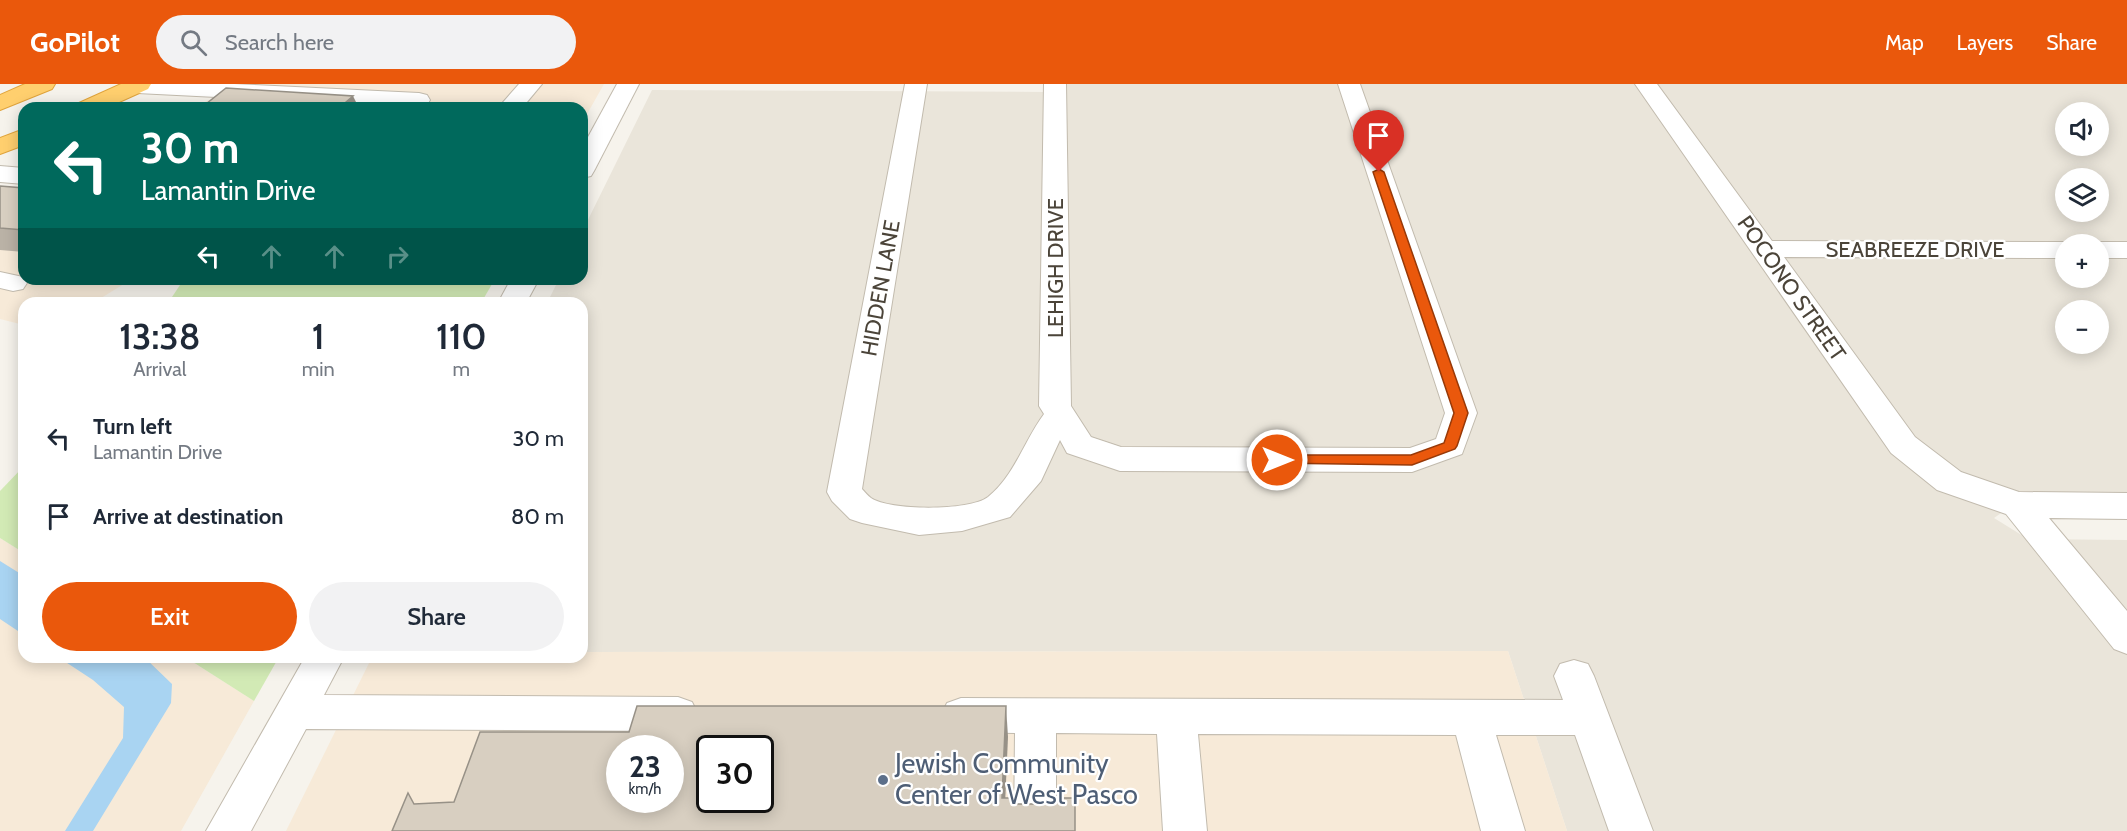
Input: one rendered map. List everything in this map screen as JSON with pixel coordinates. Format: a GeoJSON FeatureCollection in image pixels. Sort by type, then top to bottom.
{"type":"FeatureCollection","features":[{"type":"Feature","properties":{"kind":"highway"},"geometry":{"type":"LineString","coordinates":[[0,103],[44,84]]}},
{"type":"Feature","properties":{"kind":"highway"},"geometry":{"type":"LineString","coordinates":[[100,102],[138,85]]}},
{"type":"Feature","properties":{"kind":"highway"},"geometry":{"type":"LineString","coordinates":[[0,147],[18,139]]}},
{"type":"Feature","properties":{"kind":"street"},"geometry":{"type":"LineString","coordinates":[[417,102],[436,84]]}},
{"type":"Feature","properties":{"kind":"street"},"geometry":{"type":"LineString","coordinates":[[515,102],[531,84]]}},
{"type":"Feature","properties":{"kind":"street"},"geometry":{"type":"LineString","coordinates":[[588,159],[628,84]]}},
{"type":"Feature","properties":{"kind":"street","name":"HIDDEN LANE"},"geometry":{"type":"LineString","coordinates":[[916,84],[844,492],[861,510],[920,522],[962,518],[998,508],[1029,473],[1046,435],[1060,415]]}},
{"type":"Feature","properties":{"kind":"street","name":"LEHIGH DRIVE"},"geometry":{"type":"LineString","coordinates":[[1055,84],[1055,406],[1079,445],[1120,459],[1412,460],[1450,446],[1461,413],[1349,84]]}},
{"type":"Feature","properties":{"kind":"street","name":"POCONO STREET"},"geometry":{"type":"LineString","coordinates":[[1646,84],[1903,445],[1949,481],[2018,505]]}},
{"type":"Feature","properties":{"kind":"street"},"geometry":{"type":"LineString","coordinates":[[138,85],[389,102]]}},
{"type":"Feature","properties":{"kind":"street"},"geometry":{"type":"LineString","coordinates":[[229,102],[243,91]]}},
{"type":"Feature","properties":{"kind":"street"},"geometry":{"type":"LineString","coordinates":[[0,174],[18,176]]}},
{"type":"Feature","properties":{"kind":"street","name":"SEABREEZE DRIVE"},"geometry":{"type":"LineString","coordinates":[[1765,249],[2055,250]]}},
{"type":"Feature","properties":{"kind":"street"},"geometry":{"type":"LineString","coordinates":[[2109,250],[2127,250]]}},
{"type":"Feature","properties":{"kind":"street"},"geometry":{"type":"LineString","coordinates":[[2018,505],[2127,506]]}},
{"type":"Feature","properties":{"kind":"street"},"geometry":{"type":"LineString","coordinates":[[2018,505],[2127,638]]}},
{"type":"Feature","properties":{"kind":"street"},"geometry":{"type":"LineString","coordinates":[[228,831],[321,663]]}},
{"type":"Feature","properties":{"kind":"street"},"geometry":{"type":"LineString","coordinates":[[1574,676],[1631,831]]}},
{"type":"Feature","properties":{"kind":"street"},"geometry":{"type":"LineString","coordinates":[[295,712],[489,730],[718,714]]}},
{"type":"Feature","properties":{"kind":"street"},"geometry":{"type":"LineString","coordinates":[[930,715],[1588,717]]}},
{"type":"Feature","properties":{"kind":"street"},"geometry":{"type":"LineString","coordinates":[[1034,828],[1036,715]]}},
{"type":"Feature","properties":{"kind":"street"},"geometry":{"type":"LineString","coordinates":[[1176,716],[1185,831]]}},
{"type":"Feature","properties":{"kind":"street"},"geometry":{"type":"LineString","coordinates":[[1471,718],[1503,831]]}},
{"type":"Feature","properties":{"kind":"shaded area"},"geometry":{"type":"Polygon","coordinates":[[[243,84],[604,84],[588,112],[588,102],[205,102],[243,84]]]}},
{"type":"Feature","properties":{"kind":"shaded area"},"geometry":{"type":"Polygon","coordinates":[[[1045,84],[2127,84],[2127,520],[2024,519],[2007,509],[1994,518],[2028,539],[2127,540],[2127,831],[1567,831],[1508,651],[588,652],[588,297],[550,297],[556,285],[588,285],[588,220],[652,90],[1044,92],[1045,84]]]}},
{"type":"Feature","properties":{"kind":"shaded area"},"geometry":{"type":"Polygon","coordinates":[[[18,190],[18,285],[122,285],[103,297],[18,297],[18,324],[0,319],[0,198],[18,190]]]}},
{"type":"Feature","properties":{"kind":"shaded area"},"geometry":{"type":"Polygon","coordinates":[[[0,538],[18,549],[18,663],[194,663],[254,701],[181,831],[0,831],[0,538]]]}},
{"type":"Feature","properties":{"kind":"shaded area"},"geometry":{"type":"Polygon","coordinates":[[[1508,651],[1567,831],[286,831],[369,663],[588,663],[588,652],[1508,651]]]}},
{"type":"Feature","properties":{"kind":"green space"},"geometry":{"type":"Polygon","coordinates":[[[180,285],[492,285],[484,297],[172,297],[180,285]]]}},
{"type":"Feature","properties":{"kind":"green space"},"geometry":{"type":"Polygon","coordinates":[[[18,472],[18,549],[0,538],[0,491],[18,472]]]}},
{"type":"Feature","properties":{"kind":"green space"},"geometry":{"type":"Polygon","coordinates":[[[194,663],[276,663],[254,701],[194,663]]]}},
{"type":"Feature","properties":{"kind":"water"},"geometry":{"type":"Polygon","coordinates":[[[0,561],[18,572],[18,631],[0,619],[0,561]]]}},
{"type":"Feature","properties":{"kind":"water"},"geometry":{"type":"Polygon","coordinates":[[[67,663],[150,663],[172,684],[171,703],[93,831],[65,831],[123,738],[124,707],[93,680],[67,663]]]}},
{"type":"Feature","properties":{"kind":"building"},"geometry":{"type":"Polygon","coordinates":[[[226,88],[353,96],[346,102],[208,102],[226,88]]]}},
{"type":"Feature","properties":{"kind":"building"},"geometry":{"type":"Polygon","coordinates":[[[0,186],[18,188],[18,230],[0,228],[0,186]]]}},
{"type":"Feature","properties":{"kind":"building","name":"Jewish Community Center of West Pasco"},"geometry":{"type":"Polygon","coordinates":[[[637,706],[1006,706],[1002,798],[1010,798],[1012,804],[1054,804],[1058,798],[1075,798],[1075,831],[392,831],[408,793],[414,804],[454,802],[480,732],[629,732],[637,706]]]}},
{"type":"Feature","properties":{"kind":"place","name":"Jewish Community Center of West Pasco"},"geometry":{"type":"Point","coordinates":[883,780]}},
{"type":"Feature","properties":{"kind":"route"},"geometry":{"type":"LineString","coordinates":[[1277,460],[1412,460],[1450,446],[1461,413],[1379,172]]}}]}
